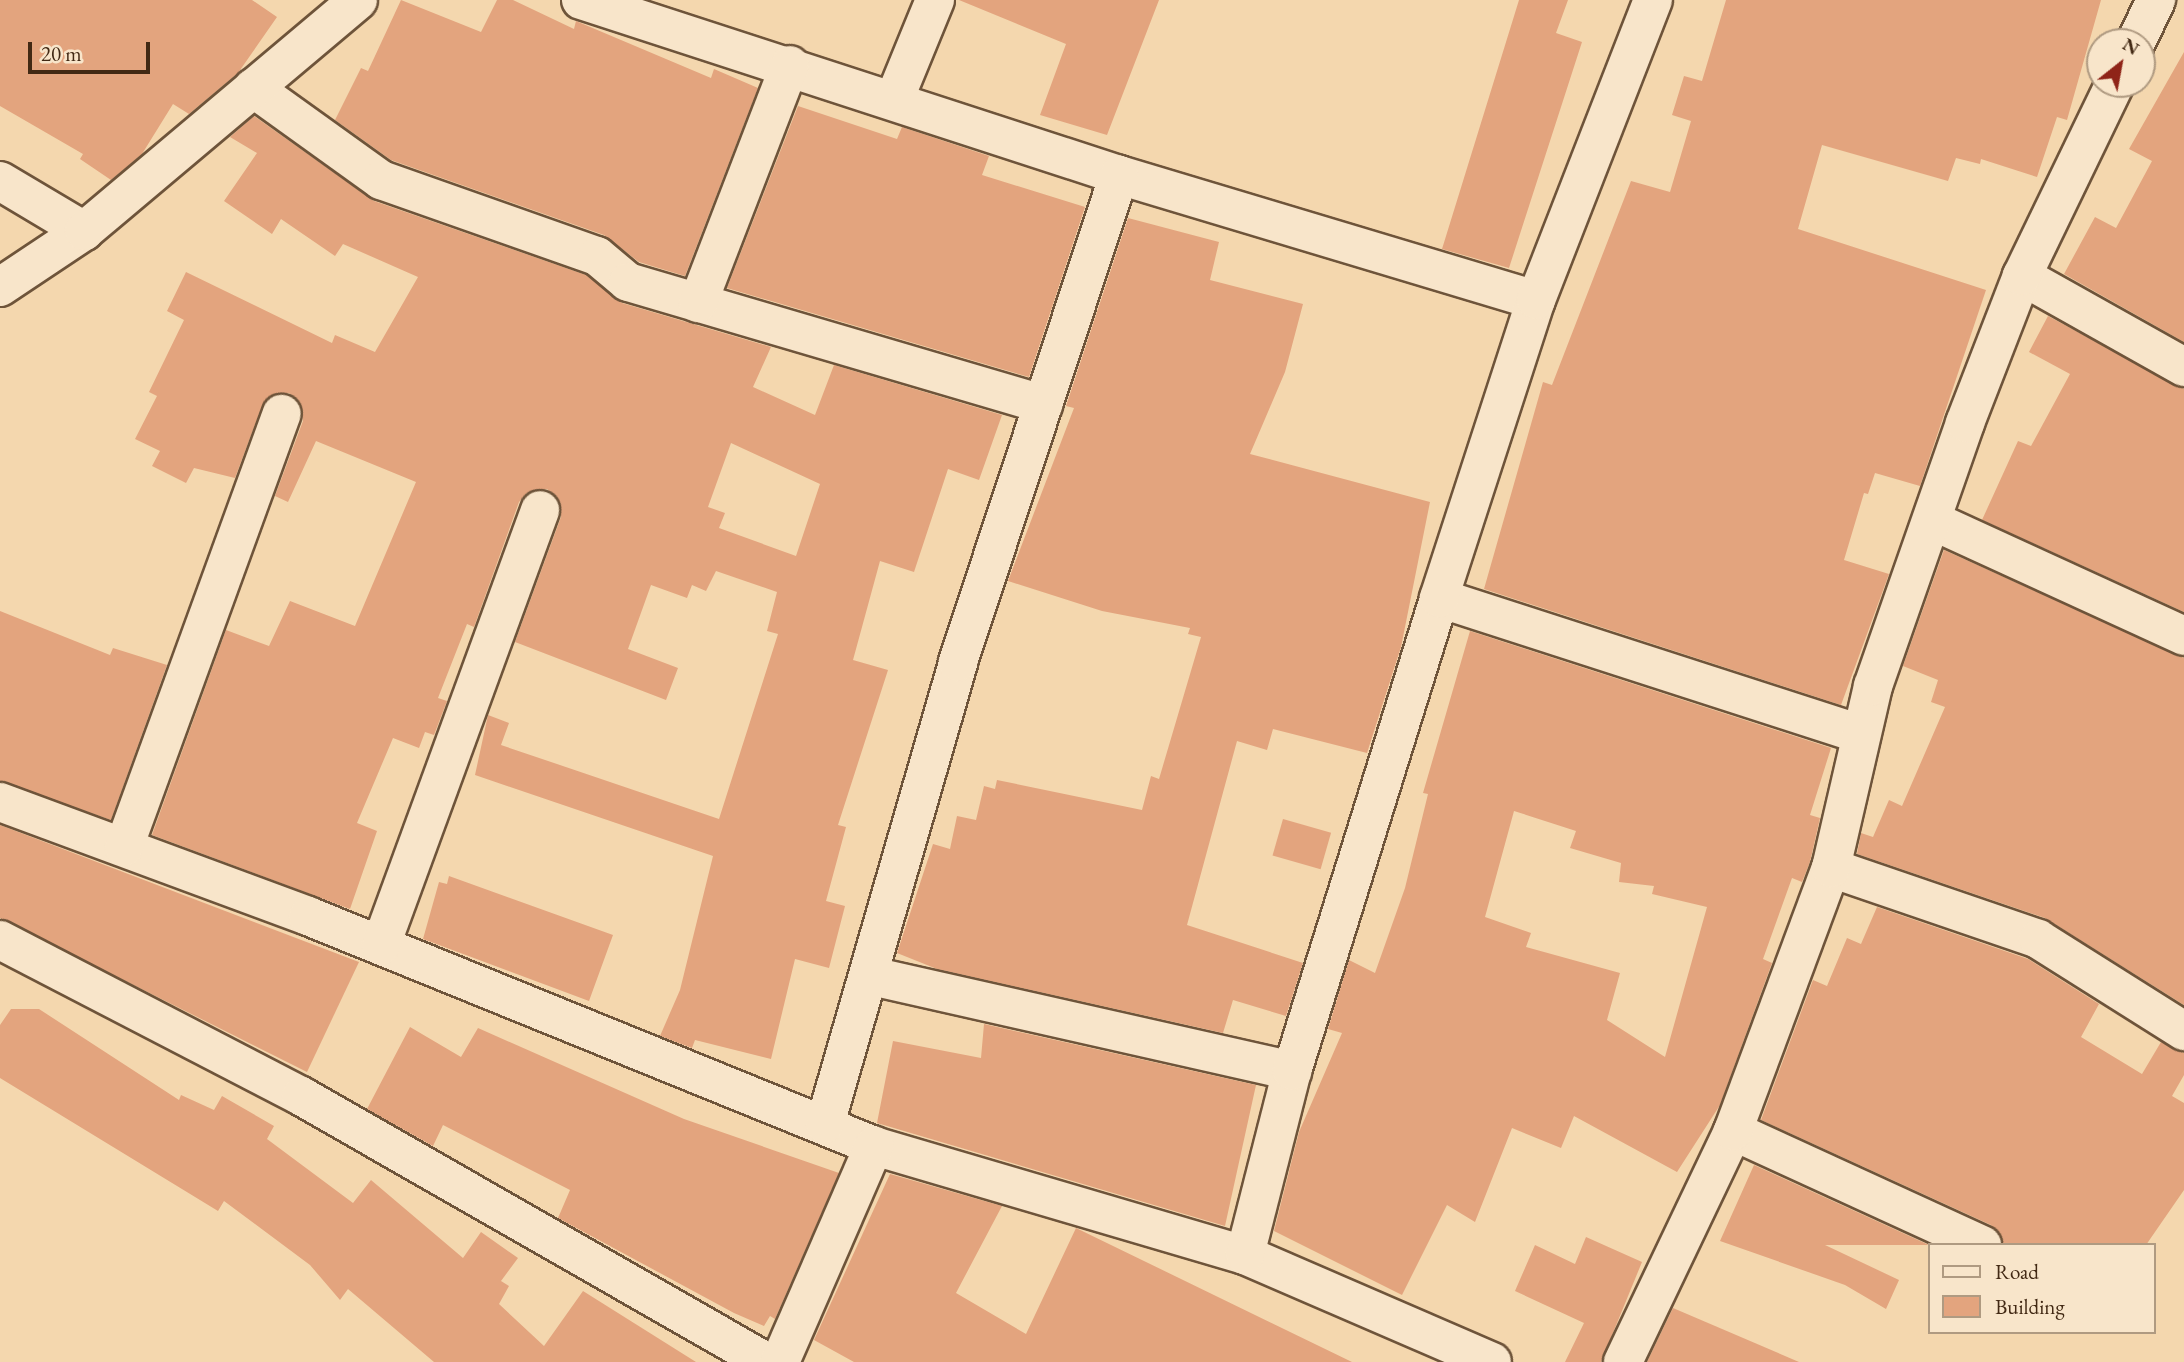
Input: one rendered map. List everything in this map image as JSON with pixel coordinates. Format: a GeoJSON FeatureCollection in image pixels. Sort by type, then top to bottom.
{"type":"FeatureCollection","features":[{"type":"Feature","properties":{"kind":"street"},"geometry":{"type":"LineString","coordinates":[[581,0],[790,65],[1119,175],[1536,300]]}},
{"type":"Feature","properties":{"kind":"street"},"geometry":{"type":"LineString","coordinates":[[894,100],[935,0]]}},
{"type":"Feature","properties":{"kind":"street"},"geometry":{"type":"LineString","coordinates":[[1245,1255],[1292,1071],[1439,598],[1536,300],[1653,0]]}},
{"type":"Feature","properties":{"kind":"street"},"geometry":{"type":"LineString","coordinates":[[2143,28],[2156,0]]}},
{"type":"Feature","properties":{"kind":"street"},"geometry":{"type":"LineString","coordinates":[[0,287],[84,231],[253,88],[345,3]]}},
{"type":"Feature","properties":{"kind":"street"},"geometry":{"type":"LineString","coordinates":[[698,303],[790,65]]}},
{"type":"Feature","properties":{"kind":"street"},"geometry":{"type":"LineString","coordinates":[[253,88],[381,180],[597,256],[628,282],[1043,404]]}},
{"type":"Feature","properties":{"kind":"street"},"geometry":{"type":"LineString","coordinates":[[1623,1362],[1733,1131],[1831,868],[1860,734],[1933,521],[2022,276],[2108,98]]}},
{"type":"Feature","properties":{"kind":"street"},"geometry":{"type":"LineString","coordinates":[[825,1124],[871,976],[958,662],[1119,175]]}},
{"type":"Feature","properties":{"kind":"street"},"geometry":{"type":"LineString","coordinates":[[0,181],[84,231]]}},
{"type":"Feature","properties":{"kind":"street"},"geometry":{"type":"LineString","coordinates":[[2022,276],[2184,367]]}},
{"type":"Feature","properties":{"kind":"street"},"geometry":{"type":"LineString","coordinates":[[124,847],[282,414]]}},
{"type":"Feature","properties":{"kind":"street"},"geometry":{"type":"LineString","coordinates":[[381,945],[540,510]]}},
{"type":"Feature","properties":{"kind":"street"},"geometry":{"type":"LineString","coordinates":[[1933,521],[2184,636]]}},
{"type":"Feature","properties":{"kind":"street"},"geometry":{"type":"LineString","coordinates":[[1439,598],[1860,734]]}},
{"type":"Feature","properties":{"kind":"street"},"geometry":{"type":"LineString","coordinates":[[0,802],[381,945],[874,1146],[1245,1255],[1492,1362]]}},
{"type":"Feature","properties":{"kind":"street"},"geometry":{"type":"LineString","coordinates":[[1831,868],[2038,939],[2184,1031]]}},
{"type":"Feature","properties":{"kind":"street"},"geometry":{"type":"LineString","coordinates":[[0,940],[301,1096],[766,1362]]}},
{"type":"Feature","properties":{"kind":"street"},"geometry":{"type":"LineString","coordinates":[[871,976],[1292,1071]]}},
{"type":"Feature","properties":{"kind":"street"},"geometry":{"type":"LineString","coordinates":[[1733,1131],[1978,1243]]}},
{"type":"Feature","properties":{"kind":"street"},"geometry":{"type":"LineString","coordinates":[[780,1362],[874,1146]]}},
{"type":"Feature","properties":{"kind":"building"},"geometry":{"type":"Polygon","coordinates":[[[0,0],[252,0],[277,17],[238,73],[189,114],[173,104],[142,154],[111,180],[80,159],[83,154],[0,106],[0,0]]]}},
{"type":"Feature","properties":{"kind":"building"},"geometry":{"type":"Polygon","coordinates":[[[401,0],[481,32],[497,0],[513,0],[574,29],[576,21],[711,78],[714,69],[758,88],[685,276],[639,262],[604,235],[391,160],[335,120],[361,68],[368,71],[401,0]]]}},
{"type":"Feature","properties":{"kind":"building"},"geometry":{"type":"Polygon","coordinates":[[[959,0],[1159,0],[1107,135],[1040,115],[1066,44],[959,0]]]}},
{"type":"Feature","properties":{"kind":"building"},"geometry":{"type":"Polygon","coordinates":[[[1519,0],[1568,0],[1556,33],[1582,42],[1509,268],[1442,249],[1519,0]]]}},
{"type":"Feature","properties":{"kind":"building"},"geometry":{"type":"Polygon","coordinates":[[[1726,0],[2101,0],[2093,28],[2086,28],[2086,53],[2067,120],[2057,117],[2037,177],[1981,159],[1980,164],[1956,158],[1948,181],[1822,145],[1798,229],[1986,290],[1920,486],[1875,473],[1868,494],[1864,493],[1844,560],[1889,574],[1841,705],[1484,589],[1543,382],[1552,385],[1631,181],[1670,192],[1691,121],[1672,115],[1684,76],[1702,81],[1726,0]]]}},
{"type":"Feature","properties":{"kind":"building"},"geometry":{"type":"Polygon","coordinates":[[[2184,52],[2184,342],[2064,274],[2095,217],[2116,228],[2152,161],[2129,149],[2184,52]]]}},
{"type":"Feature","properties":{"kind":"building"},"geometry":{"type":"Polygon","coordinates":[[[798,106],[897,139],[902,127],[989,156],[982,175],[1085,207],[1029,377],[727,288],[798,106]]]}},
{"type":"Feature","properties":{"kind":"building"},"geometry":{"type":"Polygon","coordinates":[[[254,116],[374,201],[586,275],[622,303],[771,347],[753,387],[815,415],[834,365],[1002,415],[979,480],[948,469],[914,572],[880,561],[853,660],[888,670],[838,825],[846,827],[826,901],[845,906],[829,968],[795,959],[771,1059],[695,1040],[692,1048],[660,1036],[680,990],[713,856],[475,775],[488,715],[509,723],[501,745],[719,819],[778,634],[767,631],[777,592],[716,571],[706,591],[692,585],[687,598],[651,585],[628,649],[678,668],[666,700],[515,642],[561,517],[557,497],[547,489],[527,493],[519,502],[474,627],[467,624],[438,698],[447,701],[434,735],[425,732],[419,748],[393,738],[357,823],[377,831],[350,909],[152,835],[226,630],[269,646],[290,601],[355,626],[416,482],[316,441],[288,502],[275,496],[303,421],[299,401],[289,393],[269,397],[262,406],[235,478],[194,468],[186,483],[152,466],[160,451],[135,439],[157,396],[149,392],[184,320],[167,311],[186,272],[332,343],[335,335],[375,352],[418,277],[343,244],[335,256],[281,219],[272,234],[224,201],[257,153],[230,137],[254,116]],[[731,443],[708,507],[725,513],[719,528],[796,556],[820,484],[731,443]]]}},
{"type":"Feature","properties":{"kind":"building"},"geometry":{"type":"Polygon","coordinates":[[[1128,218],[1219,242],[1210,280],[1303,304],[1285,372],[1250,454],[1430,502],[1401,647],[1367,753],[1273,729],[1267,750],[1237,741],[1187,925],[1303,963],[1286,1016],[1233,1000],[1223,1033],[937,969],[897,953],[933,844],[950,849],[957,816],[976,820],[984,786],[995,789],[997,780],[1142,810],[1151,776],[1159,779],[1201,637],[1188,634],[1190,628],[1102,611],[1008,581],[1074,408],[1066,406],[1128,218]]]}},
{"type":"Feature","properties":{"kind":"building"},"geometry":{"type":"Polygon","coordinates":[[[2048,316],[2184,389],[2184,612],[1982,520],[2018,441],[2031,446],[2070,374],[2029,352],[2048,316]]]}},
{"type":"Feature","properties":{"kind":"building"},"geometry":{"type":"Polygon","coordinates":[[[1944,550],[2184,658],[2184,1005],[2045,918],[1857,854],[1861,833],[1873,837],[1889,800],[1902,806],[1945,707],[1931,702],[1938,680],[1903,666],[1944,550]]]}},
{"type":"Feature","properties":{"kind":"building"},"geometry":{"type":"Polygon","coordinates":[[[0,611],[110,655],[113,648],[167,665],[111,820],[0,781],[0,611]]]}},
{"type":"Feature","properties":{"kind":"building"},"geometry":{"type":"Polygon","coordinates":[[[1470,631],[1831,748],[1810,815],[1820,818],[1810,862],[1802,882],[1792,878],[1763,959],[1772,963],[1720,1105],[1677,1172],[1574,1116],[1561,1148],[1512,1128],[1475,1222],[1447,1205],[1402,1295],[1274,1231],[1299,1132],[1342,1033],[1328,1029],[1349,960],[1375,973],[1405,888],[1428,794],[1423,793],[1470,631]],[[1514,811],[1485,917],[1531,933],[1526,947],[1620,973],[1607,1020],[1665,1057],[1707,907],[1652,894],[1654,886],[1619,882],[1621,863],[1570,848],[1576,831],[1514,811]]]}},
{"type":"Feature","properties":{"kind":"building"},"geometry":{"type":"Polygon","coordinates":[[[1283,819],[1331,833],[1321,869],[1273,856],[1283,819]]]}},
{"type":"Feature","properties":{"kind":"building"},"geometry":{"type":"Polygon","coordinates":[[[0,825],[359,962],[307,1072],[0,918],[0,825]]]}},
{"type":"Feature","properties":{"kind":"building"},"geometry":{"type":"Polygon","coordinates":[[[449,876],[613,935],[589,1001],[423,939],[439,882],[447,884],[449,876]]]}},
{"type":"Feature","properties":{"kind":"building"},"geometry":{"type":"Polygon","coordinates":[[[1877,907],[2028,959],[2099,1004],[2081,1037],[2142,1074],[2161,1042],[2184,1053],[2184,1075],[2172,1096],[2184,1103],[2184,1190],[2147,1243],[2003,1243],[1991,1225],[1761,1120],[1813,980],[1827,986],[1847,938],[1861,944],[1877,907]]]}},
{"type":"Feature","properties":{"kind":"building"},"geometry":{"type":"Polygon","coordinates":[[[11,1009],[39,1009],[179,1100],[181,1095],[214,1110],[222,1096],[274,1126],[267,1139],[353,1203],[371,1180],[463,1258],[481,1232],[518,1258],[501,1281],[509,1286],[499,1304],[544,1346],[583,1291],[696,1362],[434,1362],[348,1289],[340,1300],[310,1265],[224,1201],[218,1211],[0,1078],[0,1025],[11,1009]]]}},
{"type":"Feature","properties":{"kind":"building"},"geometry":{"type":"Polygon","coordinates":[[[984,1024],[1256,1085],[1225,1226],[877,1123],[893,1041],[981,1058],[984,1024]]]}},
{"type":"Feature","properties":{"kind":"building"},"geometry":{"type":"Polygon","coordinates":[[[410,1027],[461,1057],[478,1028],[684,1119],[839,1173],[775,1319],[770,1316],[764,1326],[734,1313],[558,1218],[570,1190],[443,1125],[433,1146],[367,1109],[410,1027]]]}},
{"type":"Feature","properties":{"kind":"building"},"geometry":{"type":"Polygon","coordinates":[[[1754,1165],[1928,1245],[1825,1245],[1899,1280],[1886,1309],[1845,1285],[1720,1241],[1754,1165]]]}},
{"type":"Feature","properties":{"kind":"building"},"geometry":{"type":"Polygon","coordinates":[[[890,1174],[1002,1206],[956,1293],[1026,1334],[1076,1228],[1352,1362],[854,1362],[814,1340],[890,1174]]]}},
{"type":"Feature","properties":{"kind":"building"},"geometry":{"type":"Polygon","coordinates":[[[1586,1237],[1642,1262],[1601,1362],[1565,1362],[1584,1323],[1515,1291],[1535,1245],[1575,1264],[1586,1237]]]}},
{"type":"Feature","properties":{"kind":"building"},"geometry":{"type":"Polygon","coordinates":[[[1673,1308],[1799,1362],[1647,1362],[1673,1308]]]}}]}
